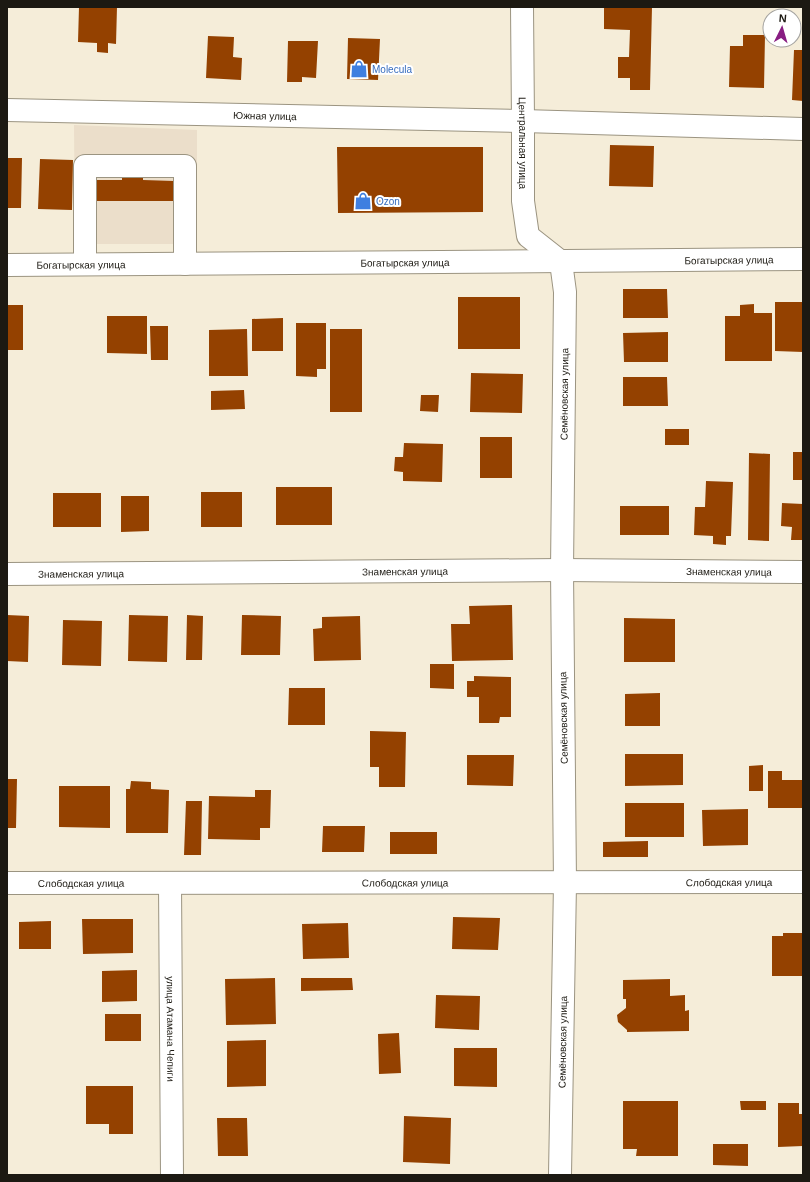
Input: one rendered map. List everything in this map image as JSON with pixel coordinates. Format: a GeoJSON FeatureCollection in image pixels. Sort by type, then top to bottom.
{"type":"FeatureCollection","features":[{"type":"Feature","properties":{"kind":"street","name":"Центральная улица"},"geometry":{"type":"LineString","coordinates":[[522,7],[523,201],[528,236],[561,262]]}},
{"type":"Feature","properties":{"kind":"street","name":"Южная улица"},"geometry":{"type":"LineString","coordinates":[[7,110],[523,121],[803,129]]}},
{"type":"Feature","properties":{"kind":"street"},"geometry":{"type":"LineString","coordinates":[[84,264],[85,166],[185,166],[185,264]]}},
{"type":"Feature","properties":{"kind":"street","name":"Богатырская улица"},"geometry":{"type":"LineString","coordinates":[[7,265],[561,262],[803,258]]}},
{"type":"Feature","properties":{"kind":"street","name":"Семёновская улица"},"geometry":{"type":"LineString","coordinates":[[560,1175],[565,883],[562,570],[565,292],[561,262]]}},
{"type":"Feature","properties":{"kind":"street","name":"Знаменская улица"},"geometry":{"type":"LineString","coordinates":[[7,574],[562,570],[803,572]]}},
{"type":"Feature","properties":{"kind":"street","name":"Слободская улица"},"geometry":{"type":"LineString","coordinates":[[7,884],[803,882]]}},
{"type":"Feature","properties":{"kind":"street","name":"улица Атамана Чепиги"},"geometry":{"type":"LineString","coordinates":[[170,883],[172,1175]]}},
{"type":"Feature","properties":{"kind":"shaded area"},"geometry":{"type":"Polygon","coordinates":[[[74,125],[197,130],[197,244],[75,244],[74,125]]]}},
{"type":"Feature","properties":{"kind":"building"},"geometry":{"type":"Polygon","coordinates":[[[79,7],[117,7],[116,44],[108,43],[108,53],[97,52],[97,43],[78,42],[79,7]]]}},
{"type":"Feature","properties":{"kind":"building"},"geometry":{"type":"Polygon","coordinates":[[[604,7],[652,7],[650,90],[630,90],[630,78],[618,78],[618,57],[629,57],[630,30],[604,29],[604,7]]]}},
{"type":"Feature","properties":{"kind":"building"},"geometry":{"type":"Polygon","coordinates":[[[743,35],[762,35],[762,48],[765,48],[764,88],[729,87],[730,46],[743,46],[743,35]]]}},
{"type":"Feature","properties":{"kind":"building"},"geometry":{"type":"Polygon","coordinates":[[[208,36],[234,37],[233,57],[242,58],[241,80],[206,78],[208,36]]]}},
{"type":"Feature","properties":{"kind":"building"},"geometry":{"type":"Polygon","coordinates":[[[348,38],[380,39],[378,80],[347,79],[348,38]]]}},
{"type":"Feature","properties":{"kind":"building"},"geometry":{"type":"Polygon","coordinates":[[[288,41],[318,41],[316,78],[302,77],[302,82],[287,82],[288,41]]]}},
{"type":"Feature","properties":{"kind":"building"},"geometry":{"type":"Polygon","coordinates":[[[794,50],[803,50],[803,101],[792,100],[794,50]]]}},
{"type":"Feature","properties":{"kind":"building"},"geometry":{"type":"Polygon","coordinates":[[[610,145],[654,146],[653,187],[609,186],[610,145]]]}},
{"type":"Feature","properties":{"kind":"building"},"geometry":{"type":"Polygon","coordinates":[[[337,147],[483,147],[483,212],[338,213],[337,147]]]}},
{"type":"Feature","properties":{"kind":"building"},"geometry":{"type":"Polygon","coordinates":[[[7,158],[22,158],[21,208],[7,208],[7,158]]]}},
{"type":"Feature","properties":{"kind":"building"},"geometry":{"type":"Polygon","coordinates":[[[40,159],[73,160],[72,210],[38,209],[40,159]]]}},
{"type":"Feature","properties":{"kind":"building"},"geometry":{"type":"Polygon","coordinates":[[[122,175],[143,175],[143,180],[174,181],[174,201],[90,201],[90,180],[122,180],[122,175]]]}},
{"type":"Feature","properties":{"kind":"building"},"geometry":{"type":"Polygon","coordinates":[[[623,289],[667,289],[668,318],[623,318],[623,289]]]}},
{"type":"Feature","properties":{"kind":"building"},"geometry":{"type":"Polygon","coordinates":[[[458,297],[520,297],[520,349],[458,349],[458,297]]]}},
{"type":"Feature","properties":{"kind":"building"},"geometry":{"type":"Polygon","coordinates":[[[775,302],[803,302],[803,352],[775,351],[775,302]]]}},
{"type":"Feature","properties":{"kind":"building"},"geometry":{"type":"Polygon","coordinates":[[[754,304],[754,313],[772,313],[772,361],[725,361],[725,316],[740,316],[740,305],[754,304]]]}},
{"type":"Feature","properties":{"kind":"building"},"geometry":{"type":"Polygon","coordinates":[[[7,305],[23,305],[23,350],[7,350],[7,305]]]}},
{"type":"Feature","properties":{"kind":"building"},"geometry":{"type":"Polygon","coordinates":[[[107,316],[147,316],[147,354],[107,353],[107,316]]]}},
{"type":"Feature","properties":{"kind":"building"},"geometry":{"type":"Polygon","coordinates":[[[283,318],[283,351],[252,351],[252,319],[283,318]]]}},
{"type":"Feature","properties":{"kind":"building"},"geometry":{"type":"Polygon","coordinates":[[[296,323],[326,323],[326,369],[317,369],[317,377],[296,376],[296,323]]]}},
{"type":"Feature","properties":{"kind":"building"},"geometry":{"type":"Polygon","coordinates":[[[150,326],[168,326],[168,360],[151,360],[150,326]]]}},
{"type":"Feature","properties":{"kind":"building"},"geometry":{"type":"Polygon","coordinates":[[[247,329],[248,376],[209,376],[209,330],[247,329]]]}},
{"type":"Feature","properties":{"kind":"building"},"geometry":{"type":"Polygon","coordinates":[[[330,329],[362,329],[362,412],[330,412],[330,329]]]}},
{"type":"Feature","properties":{"kind":"building"},"geometry":{"type":"Polygon","coordinates":[[[668,332],[668,362],[624,362],[623,333],[668,332]]]}},
{"type":"Feature","properties":{"kind":"building"},"geometry":{"type":"Polygon","coordinates":[[[471,373],[523,374],[522,413],[470,412],[471,373]]]}},
{"type":"Feature","properties":{"kind":"building"},"geometry":{"type":"Polygon","coordinates":[[[623,377],[667,377],[668,406],[623,406],[623,377]]]}},
{"type":"Feature","properties":{"kind":"building"},"geometry":{"type":"Polygon","coordinates":[[[244,390],[245,409],[211,410],[211,391],[244,390]]]}},
{"type":"Feature","properties":{"kind":"building"},"geometry":{"type":"Polygon","coordinates":[[[421,395],[439,395],[438,412],[420,411],[421,395]]]}},
{"type":"Feature","properties":{"kind":"building"},"geometry":{"type":"Polygon","coordinates":[[[665,429],[689,429],[689,445],[665,445],[665,429]]]}},
{"type":"Feature","properties":{"kind":"building"},"geometry":{"type":"Polygon","coordinates":[[[480,437],[512,437],[512,478],[480,478],[480,437]]]}},
{"type":"Feature","properties":{"kind":"building"},"geometry":{"type":"Polygon","coordinates":[[[404,443],[443,444],[442,482],[403,481],[403,472],[394,471],[395,457],[403,457],[404,443]]]}},
{"type":"Feature","properties":{"kind":"building"},"geometry":{"type":"Polygon","coordinates":[[[793,452],[803,452],[803,480],[793,480],[793,452]]]}},
{"type":"Feature","properties":{"kind":"building"},"geometry":{"type":"Polygon","coordinates":[[[749,453],[770,454],[769,541],[748,540],[749,453]]]}},
{"type":"Feature","properties":{"kind":"building"},"geometry":{"type":"Polygon","coordinates":[[[706,481],[733,482],[731,536],[726,536],[726,545],[713,544],[713,536],[694,535],[695,507],[705,507],[706,481]]]}},
{"type":"Feature","properties":{"kind":"building"},"geometry":{"type":"Polygon","coordinates":[[[276,487],[332,487],[332,525],[276,525],[276,487]]]}},
{"type":"Feature","properties":{"kind":"building"},"geometry":{"type":"Polygon","coordinates":[[[201,492],[242,492],[242,527],[201,527],[201,492]]]}},
{"type":"Feature","properties":{"kind":"building"},"geometry":{"type":"Polygon","coordinates":[[[53,493],[101,493],[101,527],[53,527],[53,493]]]}},
{"type":"Feature","properties":{"kind":"building"},"geometry":{"type":"Polygon","coordinates":[[[121,496],[149,496],[149,531],[121,532],[121,496]]]}},
{"type":"Feature","properties":{"kind":"building"},"geometry":{"type":"Polygon","coordinates":[[[782,503],[803,504],[803,540],[791,540],[792,527],[781,526],[782,503]]]}},
{"type":"Feature","properties":{"kind":"building"},"geometry":{"type":"Polygon","coordinates":[[[620,506],[669,506],[669,535],[620,535],[620,506]]]}},
{"type":"Feature","properties":{"kind":"building"},"geometry":{"type":"Polygon","coordinates":[[[512,605],[513,660],[452,661],[451,624],[470,624],[469,606],[512,605]]]}},
{"type":"Feature","properties":{"kind":"building"},"geometry":{"type":"Polygon","coordinates":[[[7,615],[29,616],[28,662],[7,661],[7,615]]]}},
{"type":"Feature","properties":{"kind":"building"},"geometry":{"type":"Polygon","coordinates":[[[129,615],[168,616],[167,662],[128,661],[129,615]]]}},
{"type":"Feature","properties":{"kind":"building"},"geometry":{"type":"Polygon","coordinates":[[[187,615],[203,616],[202,660],[186,660],[187,615]]]}},
{"type":"Feature","properties":{"kind":"building"},"geometry":{"type":"Polygon","coordinates":[[[242,615],[281,616],[280,655],[241,655],[242,615]]]}},
{"type":"Feature","properties":{"kind":"building"},"geometry":{"type":"Polygon","coordinates":[[[360,616],[361,660],[314,661],[313,629],[322,628],[322,617],[360,616]]]}},
{"type":"Feature","properties":{"kind":"building"},"geometry":{"type":"Polygon","coordinates":[[[624,618],[675,619],[675,662],[624,662],[624,618]]]}},
{"type":"Feature","properties":{"kind":"building"},"geometry":{"type":"Polygon","coordinates":[[[63,620],[102,621],[101,666],[62,665],[63,620]]]}},
{"type":"Feature","properties":{"kind":"building"},"geometry":{"type":"Polygon","coordinates":[[[430,664],[454,664],[454,689],[430,688],[430,664]]]}},
{"type":"Feature","properties":{"kind":"building"},"geometry":{"type":"Polygon","coordinates":[[[474,676],[511,677],[511,717],[500,717],[499,723],[479,723],[479,697],[467,697],[467,681],[474,681],[474,676]]]}},
{"type":"Feature","properties":{"kind":"building"},"geometry":{"type":"Polygon","coordinates":[[[289,688],[325,688],[325,725],[288,725],[289,688]]]}},
{"type":"Feature","properties":{"kind":"building"},"geometry":{"type":"Polygon","coordinates":[[[660,693],[660,726],[625,726],[625,694],[660,693]]]}},
{"type":"Feature","properties":{"kind":"building"},"geometry":{"type":"Polygon","coordinates":[[[370,731],[406,732],[405,787],[379,787],[379,767],[370,767],[370,731]]]}},
{"type":"Feature","properties":{"kind":"building"},"geometry":{"type":"Polygon","coordinates":[[[625,754],[683,754],[683,785],[625,786],[625,754]]]}},
{"type":"Feature","properties":{"kind":"building"},"geometry":{"type":"Polygon","coordinates":[[[467,755],[514,755],[513,786],[467,785],[467,755]]]}},
{"type":"Feature","properties":{"kind":"building"},"geometry":{"type":"Polygon","coordinates":[[[763,765],[763,791],[749,791],[749,766],[763,765]]]}},
{"type":"Feature","properties":{"kind":"building"},"geometry":{"type":"Polygon","coordinates":[[[768,771],[782,771],[782,780],[803,780],[803,808],[768,808],[768,771]]]}},
{"type":"Feature","properties":{"kind":"building"},"geometry":{"type":"Polygon","coordinates":[[[7,779],[17,779],[16,828],[7,828],[7,779]]]}},
{"type":"Feature","properties":{"kind":"building"},"geometry":{"type":"Polygon","coordinates":[[[131,781],[151,782],[151,789],[169,790],[168,833],[126,833],[126,789],[130,789],[131,781]]]}},
{"type":"Feature","properties":{"kind":"building"},"geometry":{"type":"Polygon","coordinates":[[[59,786],[110,786],[110,828],[59,827],[59,786]]]}},
{"type":"Feature","properties":{"kind":"building"},"geometry":{"type":"Polygon","coordinates":[[[255,790],[271,790],[270,828],[260,828],[260,840],[208,839],[209,796],[255,797],[255,790]]]}},
{"type":"Feature","properties":{"kind":"building"},"geometry":{"type":"Polygon","coordinates":[[[186,801],[202,801],[201,855],[184,855],[186,801]]]}},
{"type":"Feature","properties":{"kind":"building"},"geometry":{"type":"Polygon","coordinates":[[[625,803],[684,803],[684,837],[625,837],[625,803]]]}},
{"type":"Feature","properties":{"kind":"building"},"geometry":{"type":"Polygon","coordinates":[[[748,809],[748,845],[703,846],[702,810],[748,809]]]}},
{"type":"Feature","properties":{"kind":"building"},"geometry":{"type":"Polygon","coordinates":[[[323,826],[365,826],[364,852],[322,852],[323,826]]]}},
{"type":"Feature","properties":{"kind":"building"},"geometry":{"type":"Polygon","coordinates":[[[390,832],[437,832],[437,854],[390,854],[390,832]]]}},
{"type":"Feature","properties":{"kind":"building"},"geometry":{"type":"Polygon","coordinates":[[[648,841],[648,857],[603,857],[603,842],[648,841]]]}},
{"type":"Feature","properties":{"kind":"building"},"geometry":{"type":"Polygon","coordinates":[[[453,917],[500,918],[498,950],[452,949],[453,917]]]}},
{"type":"Feature","properties":{"kind":"building"},"geometry":{"type":"Polygon","coordinates":[[[82,919],[133,919],[133,953],[83,954],[82,919]]]}},
{"type":"Feature","properties":{"kind":"building"},"geometry":{"type":"Polygon","coordinates":[[[51,921],[51,949],[19,949],[19,922],[51,921]]]}},
{"type":"Feature","properties":{"kind":"building"},"geometry":{"type":"Polygon","coordinates":[[[348,923],[349,958],[303,959],[302,924],[348,923]]]}},
{"type":"Feature","properties":{"kind":"building"},"geometry":{"type":"Polygon","coordinates":[[[783,933],[803,933],[803,976],[772,976],[772,936],[783,936],[783,933]]]}},
{"type":"Feature","properties":{"kind":"building"},"geometry":{"type":"Polygon","coordinates":[[[137,970],[137,1001],[102,1002],[102,971],[137,970]]]}},
{"type":"Feature","properties":{"kind":"building"},"geometry":{"type":"Polygon","coordinates":[[[275,978],[276,1024],[226,1025],[225,979],[275,978]]]}},
{"type":"Feature","properties":{"kind":"building"},"geometry":{"type":"Polygon","coordinates":[[[301,978],[352,978],[353,990],[301,991],[301,978]]]}},
{"type":"Feature","properties":{"kind":"building"},"geometry":{"type":"Polygon","coordinates":[[[670,979],[670,996],[685,995],[685,1011],[689,1010],[689,1031],[627,1032],[627,1030],[618,1022],[617,1015],[626,1008],[626,999],[623,999],[623,980],[670,979]]]}},
{"type":"Feature","properties":{"kind":"building"},"geometry":{"type":"Polygon","coordinates":[[[436,995],[480,996],[479,1030],[435,1028],[436,995]]]}},
{"type":"Feature","properties":{"kind":"building"},"geometry":{"type":"Polygon","coordinates":[[[105,1014],[141,1014],[141,1041],[105,1041],[105,1014]]]}},
{"type":"Feature","properties":{"kind":"building"},"geometry":{"type":"Polygon","coordinates":[[[399,1033],[401,1073],[379,1074],[378,1034],[399,1033]]]}},
{"type":"Feature","properties":{"kind":"building"},"geometry":{"type":"Polygon","coordinates":[[[266,1040],[266,1086],[227,1087],[227,1041],[266,1040]]]}},
{"type":"Feature","properties":{"kind":"building"},"geometry":{"type":"Polygon","coordinates":[[[454,1048],[497,1048],[497,1087],[454,1086],[454,1048]]]}},
{"type":"Feature","properties":{"kind":"building"},"geometry":{"type":"Polygon","coordinates":[[[86,1086],[133,1086],[133,1134],[109,1134],[109,1124],[86,1124],[86,1086]]]}},
{"type":"Feature","properties":{"kind":"building"},"geometry":{"type":"Polygon","coordinates":[[[623,1101],[678,1101],[678,1156],[636,1156],[637,1149],[623,1149],[623,1101]]]}},
{"type":"Feature","properties":{"kind":"building"},"geometry":{"type":"Polygon","coordinates":[[[740,1101],[766,1101],[766,1110],[741,1110],[740,1101]]]}},
{"type":"Feature","properties":{"kind":"building"},"geometry":{"type":"Polygon","coordinates":[[[778,1103],[799,1103],[799,1114],[803,1114],[803,1146],[778,1147],[778,1103]]]}},
{"type":"Feature","properties":{"kind":"building"},"geometry":{"type":"Polygon","coordinates":[[[404,1116],[451,1118],[450,1164],[403,1162],[404,1116]]]}},
{"type":"Feature","properties":{"kind":"building"},"geometry":{"type":"Polygon","coordinates":[[[217,1118],[247,1118],[248,1156],[218,1156],[217,1118]]]}},
{"type":"Feature","properties":{"kind":"building"},"geometry":{"type":"Polygon","coordinates":[[[713,1144],[748,1144],[748,1166],[713,1165],[713,1144]]]}},
{"type":"Feature","properties":{"kind":"place","name":"Molecula"},"geometry":{"type":"Point","coordinates":[359,69]}},
{"type":"Feature","properties":{"kind":"place","name":"Ozon"},"geometry":{"type":"Point","coordinates":[363,201]}}]}
